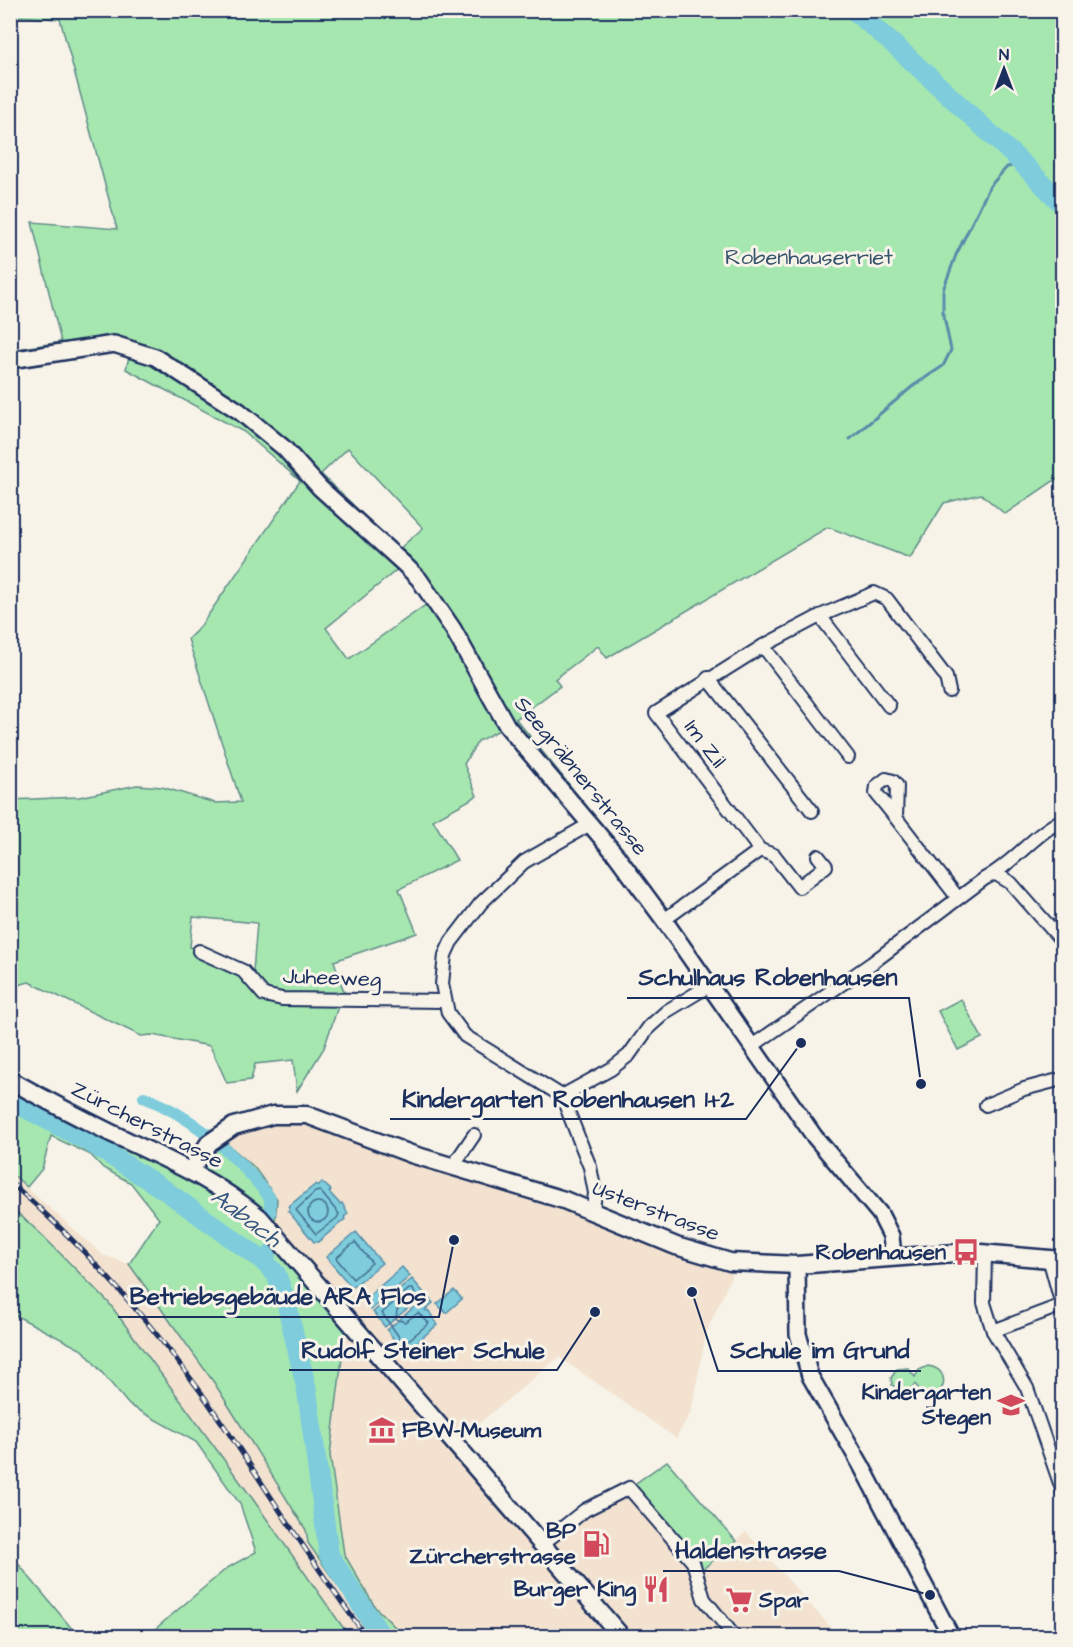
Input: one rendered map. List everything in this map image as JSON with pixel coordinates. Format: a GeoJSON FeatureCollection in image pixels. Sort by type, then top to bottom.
{"type":"FeatureCollection","features":[{"type":"Feature","properties":{"kind":"main road","name":"Zürcherstrasse"},"geometry":{"type":"LineString","coordinates":[[10,1080],[101,1128],[190,1170],[222,1188],[260,1218],[621,1636]]}},
{"type":"Feature","properties":{"kind":"main road","name":"Usterstrasse"},"geometry":{"type":"LineString","coordinates":[[190,1170],[213,1139],[258,1118],[307,1115],[453,1166],[593,1210],[676,1246],[720,1260],[750,1265],[797,1265],[893,1256],[985,1252],[1059,1259]]}},
{"type":"Feature","properties":{"kind":"street","name":"Seegräbnerstrasse"},"geometry":{"type":"LineString","coordinates":[[10,360],[114,344],[155,357],[239,411],[284,448],[320,488],[419,579],[453,629],[507,726],[590,824],[664,920],[814,1136],[880,1214],[891,1236],[893,1256]]}},
{"type":"Feature","properties":{"kind":"street","name":"Im Zil"},"geometry":{"type":"LineString","coordinates":[[818,856],[826,866],[799,887],[774,855],[760,850],[656,713],[708,678],[763,646],[820,616],[870,594],[883,596],[946,677],[949,691]]}},
{"type":"Feature","properties":{"kind":"street"},"geometry":{"type":"LineString","coordinates":[[820,616],[890,706]]}},
{"type":"Feature","properties":{"kind":"street"},"geometry":{"type":"LineString","coordinates":[[763,646],[848,757]]}},
{"type":"Feature","properties":{"kind":"street","name":"Im Zil"},"geometry":{"type":"LineString","coordinates":[[708,678],[812,811]]}},
{"type":"Feature","properties":{"kind":"street"},"geometry":{"type":"LineString","coordinates":[[896,818],[958,898]]}},
{"type":"Feature","properties":{"kind":"street"},"geometry":{"type":"LineString","coordinates":[[752,1046],[872,963],[984,879],[996,874],[1003,865],[1038,835],[1062,819]]}},
{"type":"Feature","properties":{"kind":"street"},"geometry":{"type":"LineString","coordinates":[[590,824],[524,862],[481,903],[452,942],[442,971],[444,1001],[455,1025],[465,1035],[562,1096],[590,1167],[595,1193],[593,1210]]}},
{"type":"Feature","properties":{"kind":"street"},"geometry":{"type":"LineString","coordinates":[[664,920],[760,850]]}},
{"type":"Feature","properties":{"kind":"street"},"geometry":{"type":"LineString","coordinates":[[996,874],[1011,883],[1062,941]]}},
{"type":"Feature","properties":{"kind":"street","name":"Juheeweg"},"geometry":{"type":"LineString","coordinates":[[199,951],[243,971],[264,995],[282,999],[444,1001]]}},
{"type":"Feature","properties":{"kind":"street"},"geometry":{"type":"LineString","coordinates":[[562,1096],[611,1069],[629,1055],[649,1027],[667,1011],[710,985]]}},
{"type":"Feature","properties":{"kind":"street"},"geometry":{"type":"LineString","coordinates":[[986,1105],[1024,1089],[1062,1079]]}},
{"type":"Feature","properties":{"kind":"street"},"geometry":{"type":"LineString","coordinates":[[453,1166],[474,1135]]}},
{"type":"Feature","properties":{"kind":"street"},"geometry":{"type":"LineString","coordinates":[[985,1252],[984,1303],[993,1331],[1027,1388],[1062,1489]]}},
{"type":"Feature","properties":{"kind":"street"},"geometry":{"type":"LineString","coordinates":[[993,1331],[1062,1305],[1059,1259]]}},
{"type":"Feature","properties":{"kind":"street"},"geometry":{"type":"LineString","coordinates":[[797,1265],[798,1334],[810,1376],[861,1465],[951,1636]]}},
{"type":"Feature","properties":{"kind":"street"},"geometry":{"type":"LineString","coordinates":[[541,1545],[585,1510],[628,1488],[693,1562],[704,1599],[734,1636]]}},
{"type":"Feature","properties":{"kind":"shaded area"},"geometry":{"type":"Polygon","coordinates":[[[288,1114],[737,1263],[706,1333],[691,1412],[676,1438],[559,1357],[454,1444],[541,1544],[629,1488],[697,1574],[746,1532],[838,1636],[404,1636],[375,1607],[344,1554],[330,1455],[345,1334],[355,1328],[274,1235],[218,1136],[288,1114]]]}},
{"type":"Feature","properties":{"kind":"shaded area"},"geometry":{"type":"Polygon","coordinates":[[[10,1173],[103,1255],[129,1264],[215,1384],[306,1530],[308,1543],[373,1636],[349,1636],[252,1498],[109,1303],[11,1207],[10,1173]]]}},
{"type":"Feature","properties":{"kind":"green space","name":"Robenhauserriet"},"geometry":{"type":"Polygon","coordinates":[[[10,11],[1062,11],[1062,475],[1005,514],[981,494],[944,503],[910,558],[828,527],[607,658],[598,646],[555,679],[560,686],[516,719],[589,809],[590,824],[507,726],[478,741],[464,764],[477,796],[433,820],[457,860],[399,889],[417,933],[334,961],[347,1001],[340,1001],[324,1048],[297,1091],[293,1060],[255,1064],[251,1080],[227,1083],[210,1046],[152,1035],[141,1036],[29,982],[11,987],[11,800],[79,797],[137,785],[162,787],[215,803],[241,802],[188,639],[200,627],[300,481],[244,432],[126,369],[131,348],[11,360],[11,350],[61,342],[32,222],[117,229],[60,19],[11,16],[10,11]],[[348,448],[321,474],[399,549],[423,528],[348,448]],[[404,564],[326,628],[349,659],[434,599],[404,564]],[[193,917],[190,947],[243,971],[252,983],[257,923],[193,917]]]}},
{"type":"Feature","properties":{"kind":"green space"},"geometry":{"type":"Polygon","coordinates":[[[961,999],[982,1038],[958,1050],[938,1011],[961,999]]]}},
{"type":"Feature","properties":{"kind":"green space"},"geometry":{"type":"Polygon","coordinates":[[[10,1080],[190,1169],[218,1136],[254,1167],[277,1199],[274,1235],[355,1327],[345,1334],[330,1455],[344,1554],[375,1607],[404,1636],[373,1636],[308,1543],[306,1530],[215,1384],[129,1264],[159,1219],[131,1183],[103,1168],[91,1155],[51,1136],[42,1169],[27,1187],[11,1173],[10,1080]]]}},
{"type":"Feature","properties":{"kind":"green space"},"geometry":{"type":"Polygon","coordinates":[[[11,1207],[109,1303],[252,1498],[349,1636],[147,1636],[227,1568],[256,1552],[240,1504],[196,1442],[129,1405],[84,1351],[11,1313],[11,1207]]]}},
{"type":"Feature","properties":{"kind":"green space"},"geometry":{"type":"Polygon","coordinates":[[[928,1366],[938,1370],[943,1377],[943,1385],[937,1394],[923,1394],[915,1384],[902,1392],[892,1385],[891,1378],[897,1369],[908,1368],[915,1377],[919,1370],[928,1366]]]}},
{"type":"Feature","properties":{"kind":"green space"},"geometry":{"type":"Polygon","coordinates":[[[667,1461],[736,1541],[697,1574],[629,1488],[667,1461]]]}},
{"type":"Feature","properties":{"kind":"green space"},"geometry":{"type":"Polygon","coordinates":[[[11,1555],[78,1636],[11,1636],[11,1555]]]}},
{"type":"Feature","properties":{"kind":"water"},"geometry":{"type":"Polygon","coordinates":[[[322,1182],[331,1190],[329,1192],[340,1204],[342,1203],[348,1214],[318,1242],[314,1242],[288,1211],[289,1206],[316,1184],[318,1186],[322,1182]]]}},
{"type":"Feature","properties":{"kind":"water"},"geometry":{"type":"Polygon","coordinates":[[[356,1232],[382,1263],[352,1288],[326,1257],[356,1232]]]}},
{"type":"Feature","properties":{"kind":"water"},"geometry":{"type":"Polygon","coordinates":[[[402,1267],[410,1276],[371,1310],[363,1301],[402,1267]]]}},
{"type":"Feature","properties":{"kind":"water"},"geometry":{"type":"Polygon","coordinates":[[[412,1279],[425,1294],[385,1327],[373,1312],[412,1279]]]}},
{"type":"Feature","properties":{"kind":"water"},"geometry":{"type":"Polygon","coordinates":[[[454,1290],[462,1299],[446,1313],[437,1304],[454,1290]]]}},
{"type":"Feature","properties":{"kind":"water"},"geometry":{"type":"Polygon","coordinates":[[[427,1296],[433,1303],[425,1310],[429,1311],[437,1325],[404,1353],[387,1330],[427,1296]]]}},
{"type":"Feature","properties":{"kind":"waterway","name":"Aabach"},"geometry":{"type":"LineString","coordinates":[[853,10],[900,50],[1023,164],[1062,204]]}},
{"type":"Feature","properties":{"kind":"waterway"},"geometry":{"type":"LineString","coordinates":[[850,439],[913,386],[943,366],[951,350],[943,312],[943,290],[956,255],[990,186],[1007,167],[1023,164]]}},
{"type":"Feature","properties":{"kind":"waterway"},"geometry":{"type":"LineString","coordinates":[[144,1097],[180,1115],[229,1152],[270,1198],[270,1213]]}},
{"type":"Feature","properties":{"kind":"waterway","name":"Aabach"},"geometry":{"type":"LineString","coordinates":[[10,1100],[93,1144],[166,1191],[262,1260],[276,1274],[286,1301],[307,1391],[329,1555],[381,1636]]}},
{"type":"Feature","properties":{"kind":"waterway"},"geometry":{"type":"LineString","coordinates":[[269,1266],[270,1250]]}},
{"type":"Feature","properties":{"kind":"railway"},"geometry":{"type":"LineString","coordinates":[[10,1182],[87,1255],[135,1308],[179,1363],[366,1636]]}},
{"type":"Feature","properties":{"kind":"place","name":"Kindergarten Robenhausen 1+2"},"geometry":{"type":"Point","coordinates":[801,1043]}},
{"type":"Feature","properties":{"kind":"place","name":"Schulhaus Robenhausen"},"geometry":{"type":"Point","coordinates":[921,1084]}},
{"type":"Feature","properties":{"kind":"place","name":"Betriebsgebäude ARA Flos"},"geometry":{"type":"Point","coordinates":[454,1240]}},
{"type":"Feature","properties":{"kind":"place","name":"Robenhausen"},"geometry":{"type":"Point","coordinates":[966,1252]}},
{"type":"Feature","properties":{"kind":"place","name":"Schule im Grund"},"geometry":{"type":"Point","coordinates":[692,1292]}},
{"type":"Feature","properties":{"kind":"place","name":"Rudolf Steiner Schule"},"geometry":{"type":"Point","coordinates":[595,1312]}},
{"type":"Feature","properties":{"kind":"place","name":"Kindergarten Stegen"},"geometry":{"type":"Point","coordinates":[1011,1405]}},
{"type":"Feature","properties":{"kind":"place","name":"FBW-Museum"},"geometry":{"type":"Point","coordinates":[382,1430]}},
{"type":"Feature","properties":{"kind":"place","name":"BP Zürcherstrasse"},"geometry":{"type":"Point","coordinates":[596,1544]}},
{"type":"Feature","properties":{"kind":"place","name":"Burger King"},"geometry":{"type":"Point","coordinates":[656,1589]}},
{"type":"Feature","properties":{"kind":"place","name":"Haldenstrasse"},"geometry":{"type":"Point","coordinates":[930,1595]}},
{"type":"Feature","properties":{"kind":"place","name":"Spar"},"geometry":{"type":"Point","coordinates":[739,1600]}}]}
